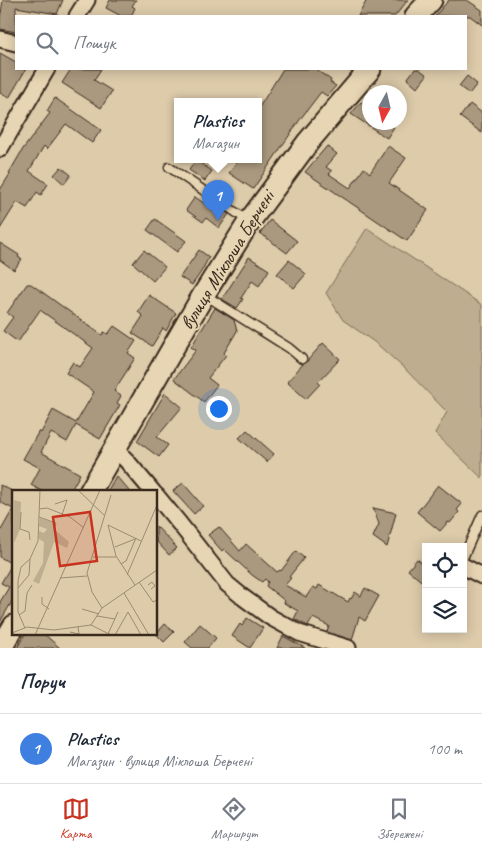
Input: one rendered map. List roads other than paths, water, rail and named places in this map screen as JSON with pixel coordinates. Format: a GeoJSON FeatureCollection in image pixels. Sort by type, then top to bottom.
{"type":"FeatureCollection","features":[{"type":"Feature","properties":{"kind":"street"},"geometry":{"type":"LineString","coordinates":[[78,15],[87,0]]}},
{"type":"Feature","properties":{"kind":"street"},"geometry":{"type":"LineString","coordinates":[[417,15],[431,0]]}},
{"type":"Feature","properties":{"kind":"street"},"geometry":{"type":"LineString","coordinates":[[0,39],[15,44]]}},
{"type":"Feature","properties":{"kind":"street"},"geometry":{"type":"LineString","coordinates":[[0,149],[46,70]]}},
{"type":"Feature","properties":{"kind":"street","name":"вулиця Міклоша Берчені"},"geometry":{"type":"LineString","coordinates":[[91,490],[204,294],[249,222],[308,142],[369,70]]}},
{"type":"Feature","properties":{"kind":"street"},"geometry":{"type":"LineString","coordinates":[[115,449],[151,490]]}},
{"type":"Feature","properties":{"kind":"street"},"geometry":{"type":"LineString","coordinates":[[158,498],[228,584],[244,598],[270,617],[298,633],[348,648]]}},
{"type":"Feature","properties":{"kind":"street"},"geometry":{"type":"LineString","coordinates":[[467,568],[482,576]]}},
{"type":"Feature","properties":{"kind":"street"},"geometry":{"type":"LineString","coordinates":[[1,648],[12,629]]}},
{"type":"Feature","properties":{"kind":"lane"},"geometry":{"type":"LineString","coordinates":[[169,167],[249,222]]}},
{"type":"Feature","properties":{"kind":"lane"},"geometry":{"type":"LineString","coordinates":[[204,294],[281,342],[302,359]]}},
{"type":"Feature","properties":{"kind":"lane"},"geometry":{"type":"LineString","coordinates":[[467,549],[482,515]]}},
{"type":"Feature","properties":{"kind":"place","name":"Plastics"},"geometry":{"type":"Point","coordinates":[218,221]}}]}
